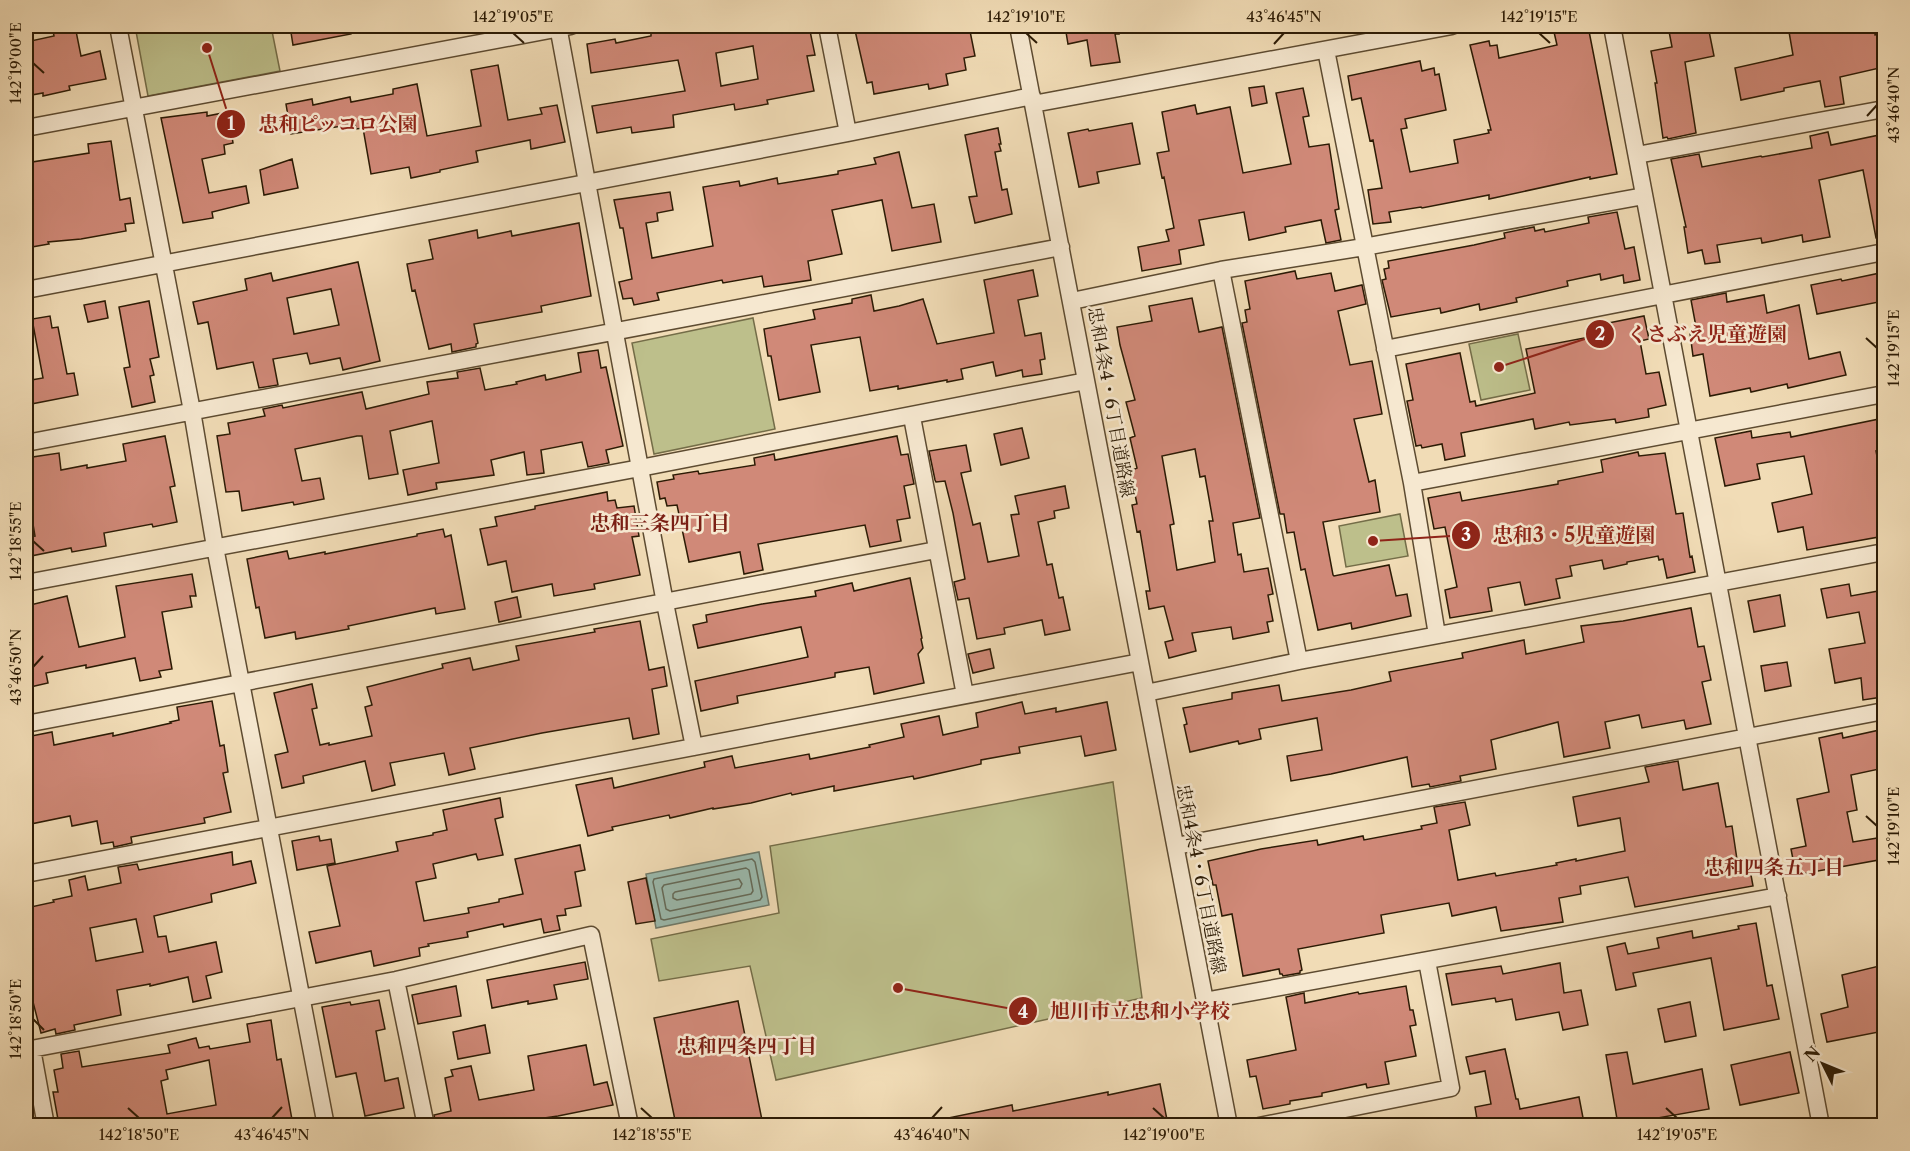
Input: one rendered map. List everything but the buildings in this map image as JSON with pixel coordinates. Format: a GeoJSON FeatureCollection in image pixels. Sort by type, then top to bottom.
{"type":"FeatureCollection","features":[{"type":"Feature","properties":{"kind":"street"},"geometry":{"type":"LineString","coordinates":[[118,26],[326,1125]]}},
{"type":"Feature","properties":{"kind":"street"},"geometry":{"type":"LineString","coordinates":[[26,128],[563,26],[615,332],[694,747]]}},
{"type":"Feature","properties":{"kind":"street"},"geometry":{"type":"LineString","coordinates":[[827,26],[848,133]]}},
{"type":"Feature","properties":{"kind":"street","name":"忠和4条4・6丁目道路線"},"geometry":{"type":"LineString","coordinates":[[1018,26],[1229,1125]]}},
{"type":"Feature","properties":{"kind":"street"},"geometry":{"type":"LineString","coordinates":[[26,290],[848,133],[1452,26]]}},
{"type":"Feature","properties":{"kind":"street"},"geometry":{"type":"LineString","coordinates":[[1612,26],[1821,1125]]}},
{"type":"Feature","properties":{"kind":"street"},"geometry":{"type":"LineString","coordinates":[[1326,50],[1412,483],[1437,635]]}},
{"type":"Feature","properties":{"kind":"street"},"geometry":{"type":"LineString","coordinates":[[1637,155],[1884,109]]}},
{"type":"Feature","properties":{"kind":"street"},"geometry":{"type":"LineString","coordinates":[[1072,302],[1221,270],[1364,247],[1644,196]]}},
{"type":"Feature","properties":{"kind":"street"},"geometry":{"type":"LineString","coordinates":[[26,443],[1061,247]]}},
{"type":"Feature","properties":{"kind":"street"},"geometry":{"type":"LineString","coordinates":[[1385,349],[1884,252]]}},
{"type":"Feature","properties":{"kind":"street"},"geometry":{"type":"LineString","coordinates":[[1221,270],[1299,661]]}},
{"type":"Feature","properties":{"kind":"street"},"geometry":{"type":"LineString","coordinates":[[26,583],[912,417],[1086,381]]}},
{"type":"Feature","properties":{"kind":"street"},"geometry":{"type":"LineString","coordinates":[[1412,483],[1884,394]]}},
{"type":"Feature","properties":{"kind":"street"},"geometry":{"type":"LineString","coordinates":[[912,417],[965,695]]}},
{"type":"Feature","properties":{"kind":"street"},"geometry":{"type":"LineString","coordinates":[[26,724],[936,550]]}},
{"type":"Feature","properties":{"kind":"street"},"geometry":{"type":"LineString","coordinates":[[1146,693],[1299,661],[1884,552]]}},
{"type":"Feature","properties":{"kind":"street"},"geometry":{"type":"LineString","coordinates":[[26,874],[1140,662]]}},
{"type":"Feature","properties":{"kind":"street"},"geometry":{"type":"LineString","coordinates":[[1176,846],[1884,711]]}},
{"type":"Feature","properties":{"kind":"street"},"geometry":{"type":"LineString","coordinates":[[1204,1001],[1778,896]]}},
{"type":"Feature","properties":{"kind":"street"},"geometry":{"type":"LineString","coordinates":[[46,1125],[29,1049],[396,980],[591,935],[630,1125]]}},
{"type":"Feature","properties":{"kind":"street"},"geometry":{"type":"LineString","coordinates":[[1259,1125],[1451,1088],[1427,961]]}},
{"type":"Feature","properties":{"kind":"street"},"geometry":{"type":"LineString","coordinates":[[396,980],[426,1125]]}},
{"type":"Feature","properties":{"kind":"green space"},"geometry":{"type":"Polygon","coordinates":[[[135,26],[271,26],[280,71],[148,96],[135,26]]]}},
{"type":"Feature","properties":{"kind":"green space"},"geometry":{"type":"Polygon","coordinates":[[[753,318],[775,429],[654,454],[632,343],[753,318]]]}},
{"type":"Feature","properties":{"kind":"green space"},"geometry":{"type":"Polygon","coordinates":[[[1518,334],[1530,390],[1481,400],[1469,344],[1518,334]]]}},
{"type":"Feature","properties":{"kind":"green space"},"geometry":{"type":"Polygon","coordinates":[[[1400,514],[1408,556],[1346,567],[1339,526],[1400,514]]]}},
{"type":"Feature","properties":{"kind":"green space"},"geometry":{"type":"Polygon","coordinates":[[[1113,782],[1142,998],[776,1080],[750,966],[659,981],[651,939],[779,913],[770,846],[1113,782]]]}},
{"type":"Feature","properties":{"kind":"water"},"geometry":{"type":"Polygon","coordinates":[[[759,852],[769,905],[656,928],[646,874],[759,852]]]}},
{"type":"Feature","properties":{"kind":"place","name":"忠和ピッコロ公園"},"geometry":{"type":"Point","coordinates":[207,48]}},
{"type":"Feature","properties":{"kind":"place","name":"くさぶえ児童遊園"},"geometry":{"type":"Point","coordinates":[1499,367]}},
{"type":"Feature","properties":{"kind":"place","name":"忠和3・5児童遊園"},"geometry":{"type":"Point","coordinates":[1373,541]}},
{"type":"Feature","properties":{"kind":"place","name":"旭川市立忠和小学校"},"geometry":{"type":"Point","coordinates":[898,988]}},
{"type":"Feature","properties":{"kind":"district","name":"忠和三条四丁目"},"geometry":{"type":"Point","coordinates":[660,523]}},
{"type":"Feature","properties":{"kind":"district","name":"忠和四条五丁目"},"geometry":{"type":"Point","coordinates":[1774,867]}},
{"type":"Feature","properties":{"kind":"district","name":"忠和四条四丁目"},"geometry":{"type":"Point","coordinates":[747,1046]}}]}
